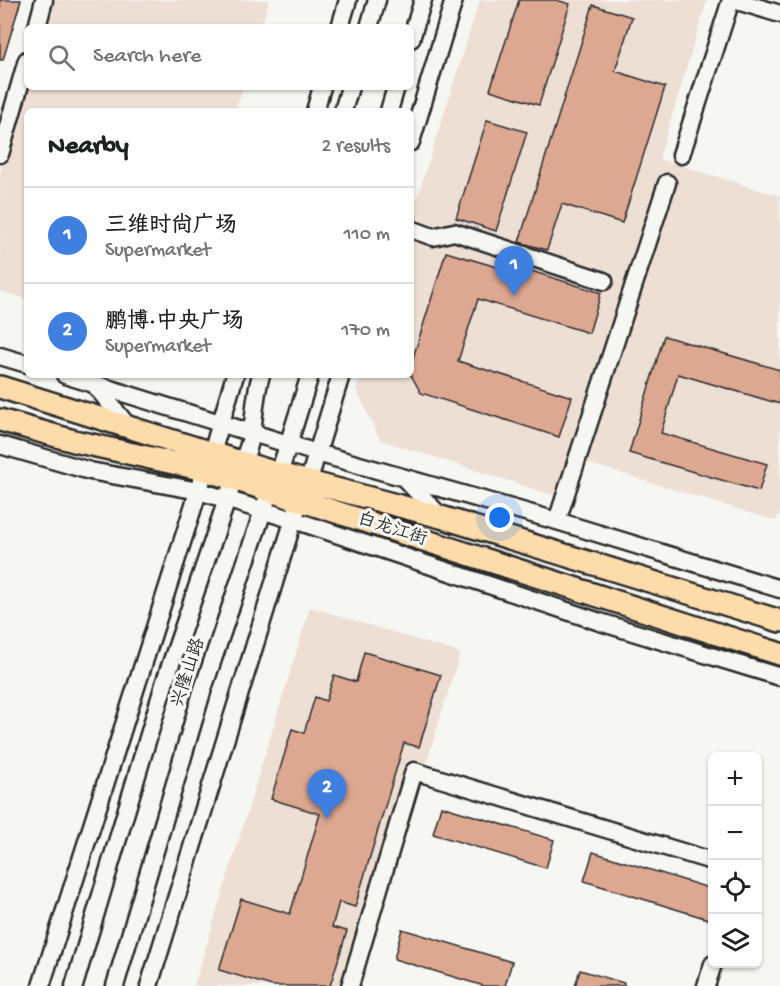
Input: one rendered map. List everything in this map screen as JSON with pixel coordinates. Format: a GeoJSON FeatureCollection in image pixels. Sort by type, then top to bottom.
{"type":"FeatureCollection","features":[{"type":"Feature","properties":{"kind":"main road","name":"白龙江街"},"geometry":{"type":"LineString","coordinates":[[0,387],[127,425],[208,462]]}},
{"type":"Feature","properties":{"kind":"main road","name":"白龙江街"},"geometry":{"type":"LineString","coordinates":[[0,420],[74,441],[208,462],[304,491],[441,517],[780,621]]}},
{"type":"Feature","properties":{"kind":"main road","name":"白龙江街"},"geometry":{"type":"LineString","coordinates":[[304,491],[396,532],[780,654]]}},
{"type":"Feature","properties":{"kind":"street"},"geometry":{"type":"LineString","coordinates":[[38,24],[44,0]]}},
{"type":"Feature","properties":{"kind":"street"},"geometry":{"type":"LineString","coordinates":[[341,24],[348,0]]}},
{"type":"Feature","properties":{"kind":"street"},"geometry":{"type":"LineString","coordinates":[[370,24],[377,0]]}},
{"type":"Feature","properties":{"kind":"street"},"geometry":{"type":"LineString","coordinates":[[414,29],[423,0]]}},
{"type":"Feature","properties":{"kind":"street"},"geometry":{"type":"LineString","coordinates":[[414,132],[454,0]]}},
{"type":"Feature","properties":{"kind":"street"},"geometry":{"type":"LineString","coordinates":[[681,155],[733,0],[780,14]]}},
{"type":"Feature","properties":{"kind":"street"},"geometry":{"type":"LineString","coordinates":[[0,154],[24,70]]}},
{"type":"Feature","properties":{"kind":"street"},"geometry":{"type":"LineString","coordinates":[[316,108],[321,90]]}},
{"type":"Feature","properties":{"kind":"street"},"geometry":{"type":"LineString","coordinates":[[344,108],[349,90]]}},
{"type":"Feature","properties":{"kind":"street"},"geometry":{"type":"LineString","coordinates":[[390,108],[395,90]]}},
{"type":"Feature","properties":{"kind":"street"},"geometry":{"type":"LineString","coordinates":[[557,521],[667,183]]}},
{"type":"Feature","properties":{"kind":"street"},"geometry":{"type":"LineString","coordinates":[[414,230],[433,237],[454,232],[604,281]]}},
{"type":"Feature","properties":{"kind":"street"},"geometry":{"type":"LineString","coordinates":[[0,356],[24,363]]}},
{"type":"Feature","properties":{"kind":"street"},"geometry":{"type":"LineString","coordinates":[[74,378],[220,424],[557,521],[780,590]]}},
{"type":"Feature","properties":{"kind":"street"},"geometry":{"type":"LineString","coordinates":[[41,986],[234,378]]}},
{"type":"Feature","properties":{"kind":"street","name":"兴隆山路"},"geometry":{"type":"LineString","coordinates":[[74,986],[165,681],[252,433],[255,392],[260,378]]}},
{"type":"Feature","properties":{"kind":"street","name":"兴隆山路"},"geometry":{"type":"LineString","coordinates":[[115,986],[202,692],[289,444],[308,378]]}},
{"type":"Feature","properties":{"kind":"street"},"geometry":{"type":"LineString","coordinates":[[149,986],[340,378]]}},
{"type":"Feature","properties":{"kind":"street"},"geometry":{"type":"LineString","coordinates":[[93,384],[127,425]]}},
{"type":"Feature","properties":{"kind":"street"},"geometry":{"type":"LineString","coordinates":[[74,441],[90,471]]}},
{"type":"Feature","properties":{"kind":"street","name":"白龙江街"},"geometry":{"type":"LineString","coordinates":[[0,445],[90,471],[199,491],[294,520],[600,622],[780,678]]}},
{"type":"Feature","properties":{"kind":"street"},"geometry":{"type":"LineString","coordinates":[[402,477],[441,517]]}},
{"type":"Feature","properties":{"kind":"street"},"geometry":{"type":"LineString","coordinates":[[396,532],[434,566]]}},
{"type":"Feature","properties":{"kind":"street"},"geometry":{"type":"LineString","coordinates":[[600,622],[642,611]]}},
{"type":"Feature","properties":{"kind":"street"},"geometry":{"type":"LineString","coordinates":[[350,986],[414,771],[709,860]]}},
{"type":"Feature","properties":{"kind":"street"},"geometry":{"type":"LineString","coordinates":[[706,986],[711,968]]}},
{"type":"Feature","properties":{"kind":"shaded area"},"geometry":{"type":"Polygon","coordinates":[[[51,0],[269,0],[262,24],[44,24],[51,0]]]}},
{"type":"Feature","properties":{"kind":"shaded area"},"geometry":{"type":"Polygon","coordinates":[[[480,0],[707,0],[659,159],[780,196],[780,515],[776,521],[568,457],[556,496],[380,440],[356,389],[360,378],[414,378],[414,208],[480,0]]]}},
{"type":"Feature","properties":{"kind":"shaded area"},"geometry":{"type":"Polygon","coordinates":[[[25,90],[242,90],[236,108],[24,108],[24,298],[0,291],[0,173],[25,90]]]}},
{"type":"Feature","properties":{"kind":"shaded area"},"geometry":{"type":"Polygon","coordinates":[[[310,607],[460,653],[359,986],[194,986],[310,607]]]}},
{"type":"Feature","properties":{"kind":"building"},"geometry":{"type":"Polygon","coordinates":[[[0,0],[21,0],[3,60],[0,60],[0,0]]]}},
{"type":"Feature","properties":{"kind":"building"},"geometry":{"type":"Polygon","coordinates":[[[519,0],[556,0],[570,4],[539,105],[490,90],[519,0]]]}},
{"type":"Feature","properties":{"kind":"building"},"geometry":{"type":"Polygon","coordinates":[[[593,5],[632,17],[615,71],[665,87],[622,223],[562,204],[547,250],[519,242],[593,5]]]}},
{"type":"Feature","properties":{"kind":"building"},"geometry":{"type":"Polygon","coordinates":[[[487,120],[527,132],[496,231],[456,218],[487,120]]]}},
{"type":"Feature","properties":{"kind":"building"},"geometry":{"type":"Polygon","coordinates":[[[446,252],[507,270],[509,264],[601,293],[589,333],[478,299],[458,361],[572,397],[559,437],[421,393],[413,378],[414,354],[446,252]]]}},
{"type":"Feature","properties":{"kind":"building"},"geometry":{"type":"Polygon","coordinates":[[[664,336],[780,370],[780,404],[678,374],[661,433],[767,464],[759,491],[629,453],[664,336]]]}},
{"type":"Feature","properties":{"kind":"building"},"geometry":{"type":"Polygon","coordinates":[[[364,652],[441,675],[419,747],[404,743],[355,907],[339,902],[332,927],[347,931],[330,986],[272,986],[219,970],[241,899],[290,914],[320,814],[271,799],[292,729],[304,733],[315,697],[326,701],[334,675],[356,682],[364,652]]]}},
{"type":"Feature","properties":{"kind":"building"},"geometry":{"type":"Polygon","coordinates":[[[441,806],[554,840],[546,868],[433,834],[441,806]]]}},
{"type":"Feature","properties":{"kind":"building"},"geometry":{"type":"Polygon","coordinates":[[[593,852],[708,888],[708,919],[584,881],[593,852]]]}},
{"type":"Feature","properties":{"kind":"building"},"geometry":{"type":"Polygon","coordinates":[[[402,929],[512,962],[505,986],[484,986],[394,959],[402,929]]]}},
{"type":"Feature","properties":{"kind":"building"},"geometry":{"type":"Polygon","coordinates":[[[580,970],[624,983],[624,986],[575,986],[580,970]]]}},
{"type":"Feature","properties":{"kind":"place","name":"三维时尚广场"},"geometry":{"type":"Point","coordinates":[514,296]}},
{"type":"Feature","properties":{"kind":"place","name":"鹏博·中央广场"},"geometry":{"type":"Point","coordinates":[327,819]}}]}
